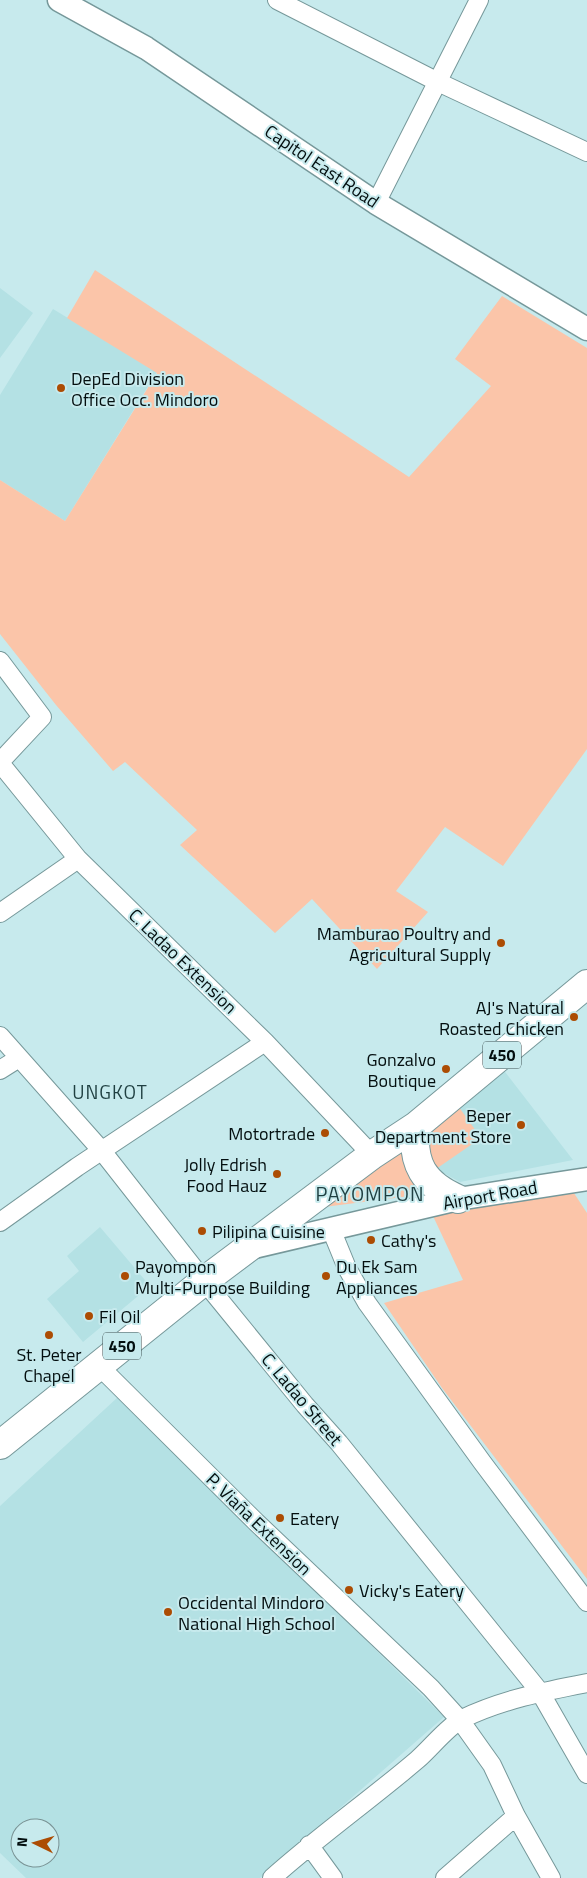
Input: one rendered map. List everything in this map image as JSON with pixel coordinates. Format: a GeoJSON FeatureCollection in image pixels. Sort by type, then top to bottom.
{"type":"FeatureCollection","features":[{"type":"Feature","properties":{"kind":"main road","name":"450"},"geometry":{"type":"LineString","coordinates":[[0,1444],[204,1281],[372,1155],[416,1126],[587,984]]}},
{"type":"Feature","properties":{"kind":"main road"},"geometry":{"type":"LineString","coordinates":[[416,1126],[415,1152],[420,1167],[426,1177],[441,1191],[458,1199]]}},
{"type":"Feature","properties":{"kind":"street","name":"Capitol East Road"},"geometry":{"type":"LineString","coordinates":[[59,0],[146,48],[376,203],[587,329]]}},
{"type":"Feature","properties":{"kind":"street"},"geometry":{"type":"LineString","coordinates":[[277,0],[438,82],[587,152]]}},
{"type":"Feature","properties":{"kind":"street"},"geometry":{"type":"LineString","coordinates":[[376,203],[478,0]]}},
{"type":"Feature","properties":{"kind":"street"},"geometry":{"type":"LineString","coordinates":[[0,661],[42,717],[0,763]]}},
{"type":"Feature","properties":{"kind":"street","name":"C. Ladao Extension"},"geometry":{"type":"LineString","coordinates":[[0,763],[78,859],[265,1042],[372,1155]]}},
{"type":"Feature","properties":{"kind":"street"},"geometry":{"type":"LineString","coordinates":[[0,913],[78,859]]}},
{"type":"Feature","properties":{"kind":"street","name":"C. Ladao Street"},"geometry":{"type":"LineString","coordinates":[[0,1036],[102,1151],[204,1281],[305,1405],[345,1450],[540,1692],[587,1774]]}},
{"type":"Feature","properties":{"kind":"street"},"geometry":{"type":"LineString","coordinates":[[0,1222],[76,1167],[265,1042]]}},
{"type":"Feature","properties":{"kind":"street"},"geometry":{"type":"LineString","coordinates":[[0,1070],[19,1058]]}},
{"type":"Feature","properties":{"kind":"street","name":"Airport Road"},"geometry":{"type":"LineString","coordinates":[[247,1249],[458,1199],[587,1179]]}},
{"type":"Feature","properties":{"kind":"street"},"geometry":{"type":"LineString","coordinates":[[332,1229],[347,1268],[367,1303],[482,1462],[587,1602]]}},
{"type":"Feature","properties":{"kind":"street","name":"P. Viaña Extension"},"geometry":{"type":"LineString","coordinates":[[98,1365],[256,1522],[431,1688],[460,1720],[492,1765],[516,1816],[551,1878]]}},
{"type":"Feature","properties":{"kind":"street"},"geometry":{"type":"LineString","coordinates":[[272,1878],[310,1845],[417,1760],[460,1720],[540,1692],[587,1683]]}},
{"type":"Feature","properties":{"kind":"street"},"geometry":{"type":"LineString","coordinates":[[445,1878],[516,1816]]}},
{"type":"Feature","properties":{"kind":"street"},"geometry":{"type":"LineString","coordinates":[[310,1845],[333,1878]]}},
{"type":"Feature","properties":{"kind":"shaded area"},"geometry":{"type":"Polygon","coordinates":[[[95,270],[409,477],[491,386],[455,359],[502,296],[587,348],[587,749],[503,866],[445,827],[396,891],[428,912],[377,969],[312,899],[275,933],[180,845],[197,830],[125,762],[113,771],[56,705],[0,634],[0,480],[65,521],[157,373],[67,318],[95,270]]]}},
{"type":"Feature","properties":{"kind":"shaded area"},"geometry":{"type":"Polygon","coordinates":[[[0,288],[33,313],[0,358],[0,288]]]}},
{"type":"Feature","properties":{"kind":"shaded area"},"geometry":{"type":"Polygon","coordinates":[[[53,309],[157,372],[65,521],[0,480],[0,395],[53,309]]]}},
{"type":"Feature","properties":{"kind":"shaded area"},"geometry":{"type":"Polygon","coordinates":[[[502,1068],[573,1160],[460,1182],[436,1169],[431,1122],[502,1068]]]}},
{"type":"Feature","properties":{"kind":"shaded area"},"geometry":{"type":"Polygon","coordinates":[[[456,1103],[481,1138],[436,1169],[427,1146],[428,1129],[436,1117],[456,1103]]]}},
{"type":"Feature","properties":{"kind":"shaded area"},"geometry":{"type":"Polygon","coordinates":[[[405,1141],[426,1194],[324,1207],[405,1141]]]}},
{"type":"Feature","properties":{"kind":"shaded area"},"geometry":{"type":"Polygon","coordinates":[[[570,1187],[587,1213],[587,1579],[442,1388],[384,1303],[463,1280],[433,1216],[570,1187]]]}},
{"type":"Feature","properties":{"kind":"shaded area"},"geometry":{"type":"Polygon","coordinates":[[[100,1227],[150,1286],[83,1342],[47,1299],[79,1271],[67,1256],[100,1227]]]}},
{"type":"Feature","properties":{"kind":"shaded area","name":"Occidental Mindoro National High School"},"geometry":{"type":"Polygon","coordinates":[[[118,1397],[444,1717],[260,1878],[26,1878],[16,1868],[60,1868],[60,1818],[10,1818],[10,1863],[0,1853],[0,1506],[118,1397]]]}},
{"type":"Feature","properties":{"kind":"place","name":"DepEd Division Office Occ. Mindoro"},"geometry":{"type":"Point","coordinates":[61,388]}},
{"type":"Feature","properties":{"kind":"place","name":"Mamburao Poultry and Agricultural Supply"},"geometry":{"type":"Point","coordinates":[501,943]}},
{"type":"Feature","properties":{"kind":"place","name":"AJ's Natural Roasted Chicken"},"geometry":{"type":"Point","coordinates":[574,1017]}},
{"type":"Feature","properties":{"kind":"place","name":"Gonzalvo Boutique"},"geometry":{"type":"Point","coordinates":[446,1069]}},
{"type":"Feature","properties":{"kind":"place","name":"Beper Department Store"},"geometry":{"type":"Point","coordinates":[521,1125]}},
{"type":"Feature","properties":{"kind":"place","name":"Motortrade"},"geometry":{"type":"Point","coordinates":[325,1133]}},
{"type":"Feature","properties":{"kind":"place","name":"Jolly Edrish Food Hauz"},"geometry":{"type":"Point","coordinates":[277,1174]}},
{"type":"Feature","properties":{"kind":"place","name":"Pilipina Cuisine"},"geometry":{"type":"Point","coordinates":[202,1231]}},
{"type":"Feature","properties":{"kind":"place","name":"Cathy's"},"geometry":{"type":"Point","coordinates":[371,1240]}},
{"type":"Feature","properties":{"kind":"place","name":"Payompon Multi-Purpose Building"},"geometry":{"type":"Point","coordinates":[125,1276]}},
{"type":"Feature","properties":{"kind":"place","name":"Du Ek Sam Appliances"},"geometry":{"type":"Point","coordinates":[326,1276]}},
{"type":"Feature","properties":{"kind":"place","name":"Fil Oil"},"geometry":{"type":"Point","coordinates":[89,1316]}},
{"type":"Feature","properties":{"kind":"place","name":"St. Peter Chapel"},"geometry":{"type":"Point","coordinates":[49,1335]}},
{"type":"Feature","properties":{"kind":"place","name":"Eatery"},"geometry":{"type":"Point","coordinates":[280,1518]}},
{"type":"Feature","properties":{"kind":"place","name":"Vicky's Eatery"},"geometry":{"type":"Point","coordinates":[349,1590]}},
{"type":"Feature","properties":{"kind":"place","name":"Occidental Mindoro National High School"},"geometry":{"type":"Point","coordinates":[168,1612]}},
{"type":"Feature","properties":{"kind":"district","name":"UNGKOT"},"geometry":{"type":"Point","coordinates":[110,1091]}},
{"type":"Feature","properties":{"kind":"district","name":"PAYOMPON"},"geometry":{"type":"Point","coordinates":[370,1193]}}]}
